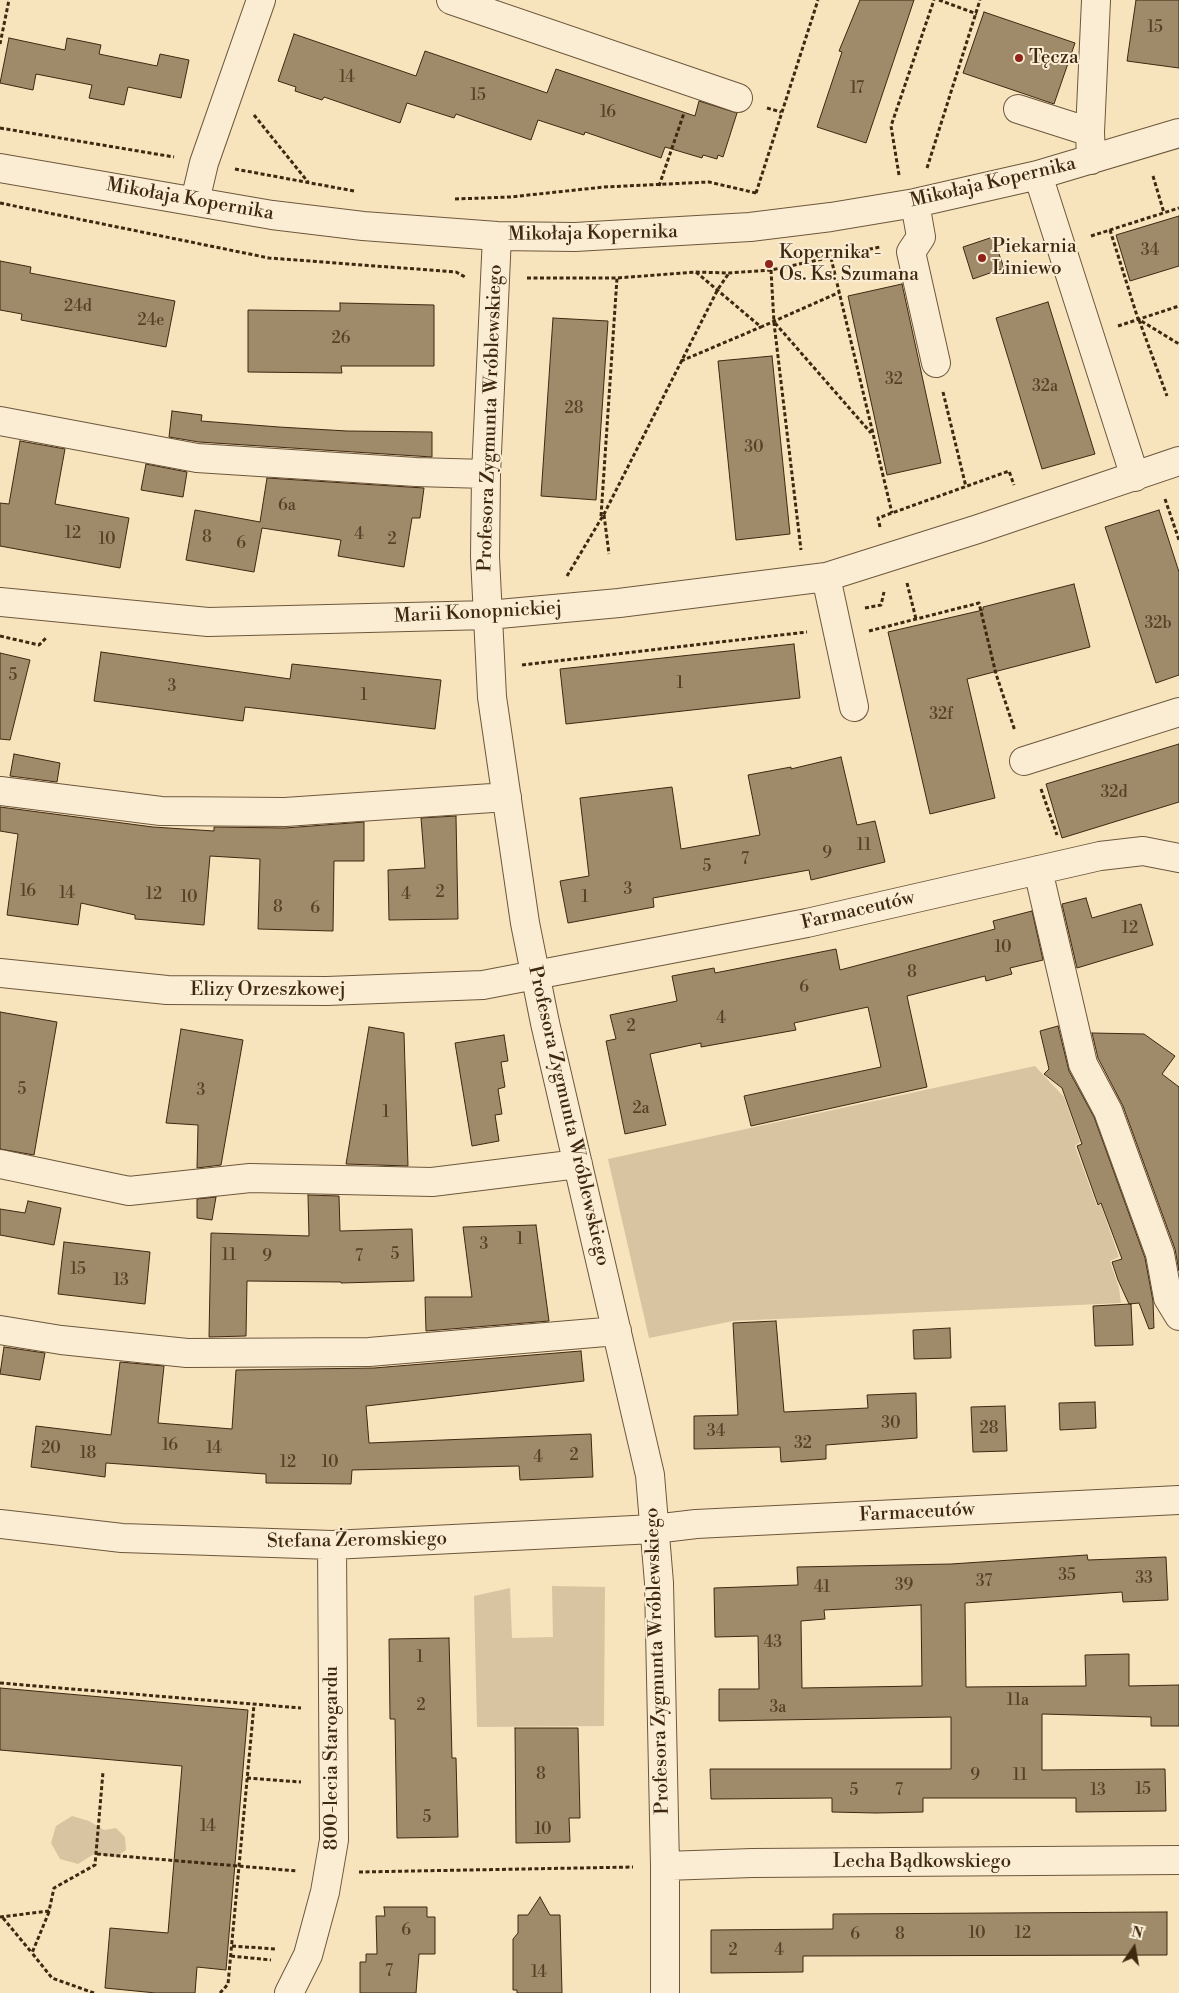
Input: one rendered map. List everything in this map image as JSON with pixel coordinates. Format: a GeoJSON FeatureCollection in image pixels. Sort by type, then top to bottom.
{"type":"FeatureCollection","features":[{"type":"Feature","properties":{"kind":"street"},"geometry":{"type":"LineString","coordinates":[[195,201],[204,162],[232,87],[261,0]]}},
{"type":"Feature","properties":{"kind":"street"},"geometry":{"type":"LineString","coordinates":[[450,0],[738,98]]}},
{"type":"Feature","properties":{"kind":"street"},"geometry":{"type":"LineString","coordinates":[[1091,160],[1090,132],[1096,0]]}},
{"type":"Feature","properties":{"kind":"street"},"geometry":{"type":"LineString","coordinates":[[1018,109],[1090,132]]}},
{"type":"Feature","properties":{"kind":"street","name":"Mikołaja Kopernika"},"geometry":{"type":"LineString","coordinates":[[0,168],[272,215],[362,226],[497,236],[575,237],[750,227],[831,217],[914,203],[1038,175],[1179,133]]}},
{"type":"Feature","properties":{"kind":"street"},"geometry":{"type":"LineString","coordinates":[[1038,175],[1135,477]]}},
{"type":"Feature","properties":{"kind":"street"},"geometry":{"type":"LineString","coordinates":[[914,203],[921,237],[911,252],[936,363]]}},
{"type":"Feature","properties":{"kind":"street","name":"Profesora Zygmunta Wróblewskiego"},"geometry":{"type":"LineString","coordinates":[[497,236],[486,474],[485,557],[492,697],[525,923],[545,1024],[650,1475],[659,1583],[665,1866],[665,1993]]}},
{"type":"Feature","properties":{"kind":"street"},"geometry":{"type":"LineString","coordinates":[[0,421],[197,458],[416,472],[486,474]]}},
{"type":"Feature","properties":{"kind":"street","name":"Marii Konopnickiej"},"geometry":{"type":"LineString","coordinates":[[0,602],[208,622],[488,615],[546,611],[826,577],[950,538],[1179,461]]}},
{"type":"Feature","properties":{"kind":"street"},"geometry":{"type":"LineString","coordinates":[[826,577],[854,706]]}},
{"type":"Feature","properties":{"kind":"street"},"geometry":{"type":"LineString","coordinates":[[1024,760],[1179,712]]}},
{"type":"Feature","properties":{"kind":"street"},"geometry":{"type":"LineString","coordinates":[[0,791],[170,811],[285,812],[507,797]]}},
{"type":"Feature","properties":{"kind":"street","name":"Farmaceutów"},"geometry":{"type":"LineString","coordinates":[[536,975],[808,924],[1100,856],[1143,851],[1179,858]]}},
{"type":"Feature","properties":{"kind":"street"},"geometry":{"type":"LineString","coordinates":[[1038,870],[1083,1064],[1108,1111],[1160,1254],[1168,1298],[1179,1316]]}},
{"type":"Feature","properties":{"kind":"street","name":"Elizy Orzeszkowej"},"geometry":{"type":"LineString","coordinates":[[0,973],[73,982],[177,990],[327,991],[483,985],[536,975]]}},
{"type":"Feature","properties":{"kind":"street"},"geometry":{"type":"LineString","coordinates":[[0,1164],[129,1191],[250,1178],[432,1182],[578,1164]]}},
{"type":"Feature","properties":{"kind":"street"},"geometry":{"type":"LineString","coordinates":[[0,1330],[61,1340],[187,1352],[369,1352],[617,1331]]}},
{"type":"Feature","properties":{"kind":"street","name":"Farmaceutów"},"geometry":{"type":"LineString","coordinates":[[654,1529],[715,1523],[1179,1500]]}},
{"type":"Feature","properties":{"kind":"street","name":"Stefana Żeromskiego"},"geometry":{"type":"LineString","coordinates":[[0,1524],[122,1538],[332,1545],[654,1529]]}},
{"type":"Feature","properties":{"kind":"street","name":"800-lecia Starogardu"},"geometry":{"type":"LineString","coordinates":[[289,1993],[297,1953],[329,1872],[334,1840],[332,1545]]}},
{"type":"Feature","properties":{"kind":"street","name":"Lecha Bądkowskiego"},"geometry":{"type":"LineString","coordinates":[[665,1866],[752,1863],[1179,1860]]}},
{"type":"Feature","properties":{"kind":"path"},"geometry":{"type":"LineString","coordinates":[[0,44],[9,0]]}},
{"type":"Feature","properties":{"kind":"path"},"geometry":{"type":"LineString","coordinates":[[756,193],[818,0]]}},
{"type":"Feature","properties":{"kind":"path"},"geometry":{"type":"LineString","coordinates":[[900,178],[891,126],[934,0]]}},
{"type":"Feature","properties":{"kind":"path"},"geometry":{"type":"LineString","coordinates":[[939,0],[977,14]]}},
{"type":"Feature","properties":{"kind":"path"},"geometry":{"type":"LineString","coordinates":[[934,171],[925,174],[980,0]]}},
{"type":"Feature","properties":{"kind":"path"},"geometry":{"type":"LineString","coordinates":[[659,186],[694,83]]}},
{"type":"Feature","properties":{"kind":"path"},"geometry":{"type":"LineString","coordinates":[[232,87],[309,182]]}},
{"type":"Feature","properties":{"kind":"path"},"geometry":{"type":"LineString","coordinates":[[0,128],[177,158]]}},
{"type":"Feature","properties":{"kind":"path"},"geometry":{"type":"LineString","coordinates":[[225,167],[357,191]]}},
{"type":"Feature","properties":{"kind":"path"},"geometry":{"type":"LineString","coordinates":[[1153,176],[1164,213]]}},
{"type":"Feature","properties":{"kind":"path"},"geometry":{"type":"LineString","coordinates":[[454,199],[510,197],[604,187],[659,186],[709,182],[764,194]]}},
{"type":"Feature","properties":{"kind":"path"},"geometry":{"type":"LineString","coordinates":[[1088,237],[1179,208]]}},
{"type":"Feature","properties":{"kind":"path"},"geometry":{"type":"LineString","coordinates":[[1110,230],[1138,319],[1167,396]]}},
{"type":"Feature","properties":{"kind":"path"},"geometry":{"type":"LineString","coordinates":[[831,258],[892,512]]}},
{"type":"Feature","properties":{"kind":"path"},"geometry":{"type":"LineString","coordinates":[[771,270],[774,323],[801,549]]}},
{"type":"Feature","properties":{"kind":"path"},"geometry":{"type":"LineString","coordinates":[[695,272],[762,327]]}},
{"type":"Feature","properties":{"kind":"path"},"geometry":{"type":"LineString","coordinates":[[546,611],[604,514],[718,289],[729,273]]}},
{"type":"Feature","properties":{"kind":"path"},"geometry":{"type":"LineString","coordinates":[[601,519],[617,278]]}},
{"type":"Feature","properties":{"kind":"path"},"geometry":{"type":"LineString","coordinates":[[681,361],[774,323],[840,292]]}},
{"type":"Feature","properties":{"kind":"path"},"geometry":{"type":"LineString","coordinates":[[1088,335],[1179,306]]}},
{"type":"Feature","properties":{"kind":"path"},"geometry":{"type":"LineString","coordinates":[[1138,319],[1179,344]]}},
{"type":"Feature","properties":{"kind":"path"},"geometry":{"type":"LineString","coordinates":[[774,323],[872,434]]}},
{"type":"Feature","properties":{"kind":"path"},"geometry":{"type":"LineString","coordinates":[[936,363],[966,486]]}},
{"type":"Feature","properties":{"kind":"path"},"geometry":{"type":"LineString","coordinates":[[881,533],[878,518],[1009,472],[1018,493]]}},
{"type":"Feature","properties":{"kind":"path"},"geometry":{"type":"LineString","coordinates":[[1164,492],[1165,501],[1179,540]]}},
{"type":"Feature","properties":{"kind":"path"},"geometry":{"type":"LineString","coordinates":[[604,514],[609,554]]}},
{"type":"Feature","properties":{"kind":"path"},"geometry":{"type":"LineString","coordinates":[[906,577],[916,619]]}},
{"type":"Feature","properties":{"kind":"path"},"geometry":{"type":"LineString","coordinates":[[512,666],[839,632],[864,632],[979,603]]}},
{"type":"Feature","properties":{"kind":"path"},"geometry":{"type":"LineString","coordinates":[[0,1683],[301,1708]]}},
{"type":"Feature","properties":{"kind":"path"},"geometry":{"type":"LineString","coordinates":[[301,1699],[301,1718]]}},
{"type":"Feature","properties":{"kind":"path"},"geometry":{"type":"LineString","coordinates":[[220,1993],[228,1984],[254,1705]]}},
{"type":"Feature","properties":{"kind":"path"},"geometry":{"type":"LineString","coordinates":[[32,1953],[49,1911],[54,1888],[95,1866],[104,1772]]}},
{"type":"Feature","properties":{"kind":"path"},"geometry":{"type":"LineString","coordinates":[[301,1773],[301,1792]]}},
{"type":"Feature","properties":{"kind":"path"},"geometry":{"type":"LineString","coordinates":[[247,1778],[301,1782]]}},
{"type":"Feature","properties":{"kind":"path"},"geometry":{"type":"LineString","coordinates":[[97,1854],[297,1871]]}},
{"type":"Feature","properties":{"kind":"path"},"geometry":{"type":"LineString","coordinates":[[296,1880],[298,1863]]}},
{"type":"Feature","properties":{"kind":"path"},"geometry":{"type":"LineString","coordinates":[[329,1872],[665,1866]]}},
{"type":"Feature","properties":{"kind":"path"},"geometry":{"type":"LineString","coordinates":[[1,1918],[49,1911]]}},
{"type":"Feature","properties":{"kind":"path"},"geometry":{"type":"LineString","coordinates":[[1,1918],[52,1978],[94,1993]]}},
{"type":"Feature","properties":{"kind":"path"},"geometry":{"type":"LineString","coordinates":[[232,1946],[297,1953]]}},
{"type":"Feature","properties":{"kind":"path"},"geometry":{"type":"LineString","coordinates":[[231,1956],[285,1962],[297,1953]]}},
{"type":"Feature","properties":{"kind":"shaded area"},"geometry":{"type":"Polygon","coordinates":[[[1035,1066],[1064,1097],[1080,1142],[1075,1146],[1097,1206],[1101,1205],[1119,1257],[1110,1261],[1119,1288],[1121,1303],[733,1321],[649,1338],[608,1159],[1035,1066]]]}},
{"type":"Feature","properties":{"kind":"shaded area"},"geometry":{"type":"Polygon","coordinates":[[[552,1586],[605,1587],[604,1726],[477,1727],[474,1596],[510,1588],[512,1638],[553,1637],[552,1586]]]}},
{"type":"Feature","properties":{"kind":"shaded area"},"geometry":{"type":"Polygon","coordinates":[[[72,1816],[89,1821],[104,1830],[116,1828],[125,1837],[126,1850],[116,1857],[94,1854],[78,1864],[60,1859],[51,1843],[56,1826],[72,1816]]]}},
{"type":"Feature","properties":{"kind":"building"},"geometry":{"type":"Polygon","coordinates":[[[860,0],[914,0],[866,143],[817,127],[842,52],[839,51],[860,0]]]}},
{"type":"Feature","properties":{"kind":"building"},"geometry":{"type":"Polygon","coordinates":[[[1136,0],[1179,0],[1179,68],[1127,61],[1136,0]]]}},
{"type":"Feature","properties":{"kind":"building","name":"Tęcza"},"geometry":{"type":"Polygon","coordinates":[[[984,12],[1075,43],[1054,104],[963,73],[984,12]]]}},
{"type":"Feature","properties":{"kind":"building"},"geometry":{"type":"Polygon","coordinates":[[[294,34],[416,76],[425,51],[547,93],[556,69],[695,116],[699,101],[737,113],[723,157],[718,155],[717,159],[703,155],[702,158],[665,147],[661,158],[585,132],[584,135],[538,120],[531,140],[456,114],[454,118],[407,103],[400,123],[324,97],[322,100],[295,91],[296,87],[278,81],[294,34]]]}},
{"type":"Feature","properties":{"kind":"building"},"geometry":{"type":"Polygon","coordinates":[[[9,38],[65,50],[67,38],[101,45],[99,54],[157,66],[160,54],[189,60],[181,98],[128,87],[124,105],[89,98],[92,85],[36,74],[33,90],[0,83],[9,38]]]}},
{"type":"Feature","properties":{"kind":"building"},"geometry":{"type":"Polygon","coordinates":[[[1179,216],[1179,266],[1130,281],[1116,235],[1179,216]]]}},
{"type":"Feature","properties":{"kind":"building"},"geometry":{"type":"Polygon","coordinates":[[[993,237],[1004,268],[973,279],[963,247],[993,237]]]}},
{"type":"Feature","properties":{"kind":"building"},"geometry":{"type":"Polygon","coordinates":[[[0,261],[31,267],[30,273],[175,301],[166,347],[21,320],[22,314],[0,310],[0,261]]]}},
{"type":"Feature","properties":{"kind":"building"},"geometry":{"type":"Polygon","coordinates":[[[902,284],[941,463],[887,475],[848,296],[902,284]]]}},
{"type":"Feature","properties":{"kind":"building"},"geometry":{"type":"Polygon","coordinates":[[[1048,302],[1095,454],[1042,469],[996,318],[1048,302]]]}},
{"type":"Feature","properties":{"kind":"building"},"geometry":{"type":"Polygon","coordinates":[[[340,303],[434,305],[434,366],[341,366],[342,373],[248,372],[248,310],[340,311],[340,303]]]}},
{"type":"Feature","properties":{"kind":"building"},"geometry":{"type":"Polygon","coordinates":[[[553,318],[608,321],[596,500],[541,496],[553,318]]]}},
{"type":"Feature","properties":{"kind":"building"},"geometry":{"type":"Polygon","coordinates":[[[772,356],[790,534],[736,540],[718,361],[772,356]]]}},
{"type":"Feature","properties":{"kind":"building"},"geometry":{"type":"Polygon","coordinates":[[[172,411],[202,415],[201,421],[347,431],[432,432],[432,457],[199,442],[169,437],[172,411]]]}},
{"type":"Feature","properties":{"kind":"building"},"geometry":{"type":"Polygon","coordinates":[[[20,441],[65,449],[55,504],[129,518],[120,568],[0,546],[0,503],[9,504],[20,441]]]}},
{"type":"Feature","properties":{"kind":"building"},"geometry":{"type":"Polygon","coordinates":[[[146,464],[187,472],[183,497],[141,490],[146,464]]]}},
{"type":"Feature","properties":{"kind":"building"},"geometry":{"type":"Polygon","coordinates":[[[267,478],[424,488],[420,518],[412,518],[404,567],[338,556],[341,540],[262,528],[254,572],[186,560],[195,510],[260,522],[267,478]]]}},
{"type":"Feature","properties":{"kind":"building"},"geometry":{"type":"Polygon","coordinates":[[[1159,510],[1179,572],[1179,675],[1156,683],[1105,527],[1159,510]]]}},
{"type":"Feature","properties":{"kind":"building"},"geometry":{"type":"Polygon","coordinates":[[[1074,584],[1090,647],[967,679],[995,798],[930,814],[888,632],[983,610],[983,607],[1074,584]]]}},
{"type":"Feature","properties":{"kind":"building"},"geometry":{"type":"Polygon","coordinates":[[[794,644],[800,698],[566,724],[560,669],[794,644]]]}},
{"type":"Feature","properties":{"kind":"building"},"geometry":{"type":"Polygon","coordinates":[[[101,652],[290,679],[292,664],[441,680],[435,729],[245,707],[243,721],[94,701],[101,652]]]}},
{"type":"Feature","properties":{"kind":"building"},"geometry":{"type":"Polygon","coordinates":[[[0,653],[30,660],[10,740],[0,739],[0,653]]]}},
{"type":"Feature","properties":{"kind":"building"},"geometry":{"type":"Polygon","coordinates":[[[1179,744],[1179,802],[1062,838],[1046,784],[1179,744]]]}},
{"type":"Feature","properties":{"kind":"building"},"geometry":{"type":"Polygon","coordinates":[[[14,754],[60,763],[57,782],[10,776],[14,754]]]}},
{"type":"Feature","properties":{"kind":"building"},"geometry":{"type":"Polygon","coordinates":[[[841,757],[857,825],[875,821],[885,862],[811,880],[809,870],[653,898],[654,907],[568,923],[560,881],[589,876],[580,798],[672,787],[681,849],[760,835],[748,775],[791,767],[791,769],[841,757]]]}},
{"type":"Feature","properties":{"kind":"building"},"geometry":{"type":"Polygon","coordinates":[[[0,807],[153,827],[214,831],[214,827],[285,828],[364,822],[364,861],[334,861],[333,931],[258,929],[260,859],[210,856],[204,925],[135,919],[135,915],[81,903],[78,925],[7,915],[18,834],[0,831],[0,807]]]}},
{"type":"Feature","properties":{"kind":"building"},"geometry":{"type":"Polygon","coordinates":[[[456,816],[458,919],[389,920],[388,870],[425,868],[421,818],[456,816]]]}},
{"type":"Feature","properties":{"kind":"building"},"geometry":{"type":"Polygon","coordinates":[[[1086,898],[1092,918],[1141,904],[1153,945],[1077,968],[1062,904],[1086,898]]]}},
{"type":"Feature","properties":{"kind":"building"},"geometry":{"type":"Polygon","coordinates":[[[1032,911],[1043,960],[1010,968],[1012,974],[986,981],[985,976],[907,996],[927,1087],[751,1126],[744,1096],[881,1067],[868,1007],[794,1023],[796,1030],[701,1047],[701,1043],[650,1054],[666,1125],[625,1134],[606,1041],[616,1039],[610,1015],[677,1001],[672,976],[714,968],[715,973],[836,949],[840,970],[995,929],[993,921],[1032,911]]]}},
{"type":"Feature","properties":{"kind":"building"},"geometry":{"type":"Polygon","coordinates":[[[0,1012],[57,1022],[34,1155],[0,1149],[0,1012]]]}},
{"type":"Feature","properties":{"kind":"building"},"geometry":{"type":"Polygon","coordinates":[[[1058,1026],[1069,1071],[1094,1117],[1145,1258],[1153,1301],[1154,1328],[1149,1329],[1139,1303],[1129,1304],[1118,1280],[1112,1262],[1122,1259],[1101,1203],[1098,1205],[1077,1146],[1082,1144],[1062,1088],[1044,1074],[1049,1069],[1040,1031],[1058,1026]]]}},
{"type":"Feature","properties":{"kind":"building"},"geometry":{"type":"Polygon","coordinates":[[[369,1027],[404,1033],[408,1166],[346,1164],[369,1027]]]}},
{"type":"Feature","properties":{"kind":"building"},"geometry":{"type":"Polygon","coordinates":[[[181,1029],[243,1040],[221,1165],[197,1168],[198,1125],[166,1123],[181,1029]]]}},
{"type":"Feature","properties":{"kind":"building"},"geometry":{"type":"Polygon","coordinates":[[[1092,1033],[1144,1034],[1175,1056],[1162,1074],[1179,1087],[1179,1271],[1175,1249],[1123,1106],[1098,1058],[1092,1033]]]}},
{"type":"Feature","properties":{"kind":"building"},"geometry":{"type":"Polygon","coordinates":[[[504,1035],[508,1061],[501,1062],[505,1087],[498,1089],[502,1114],[495,1115],[499,1141],[472,1146],[455,1043],[504,1035]]]}},
{"type":"Feature","properties":{"kind":"building"},"geometry":{"type":"Polygon","coordinates":[[[308,1195],[339,1196],[340,1231],[412,1229],[414,1281],[341,1283],[247,1281],[246,1336],[209,1337],[211,1233],[309,1236],[308,1195]]]}},
{"type":"Feature","properties":{"kind":"building"},"geometry":{"type":"Polygon","coordinates":[[[216,1197],[212,1220],[197,1218],[197,1199],[216,1197]]]}},
{"type":"Feature","properties":{"kind":"building"},"geometry":{"type":"Polygon","coordinates":[[[28,1201],[61,1208],[54,1245],[0,1235],[0,1209],[25,1213],[28,1201]]]}},
{"type":"Feature","properties":{"kind":"building"},"geometry":{"type":"Polygon","coordinates":[[[536,1225],[549,1321],[426,1331],[425,1297],[472,1297],[463,1227],[536,1225]]]}},
{"type":"Feature","properties":{"kind":"building"},"geometry":{"type":"Polygon","coordinates":[[[64,1242],[150,1252],[145,1304],[58,1294],[64,1242]]]}},
{"type":"Feature","properties":{"kind":"building"},"geometry":{"type":"Polygon","coordinates":[[[1131,1304],[1133,1345],[1095,1346],[1093,1306],[1131,1304]]]}},
{"type":"Feature","properties":{"kind":"building"},"geometry":{"type":"Polygon","coordinates":[[[776,1321],[784,1412],[868,1408],[867,1395],[916,1393],[917,1438],[826,1445],[826,1459],[781,1462],[780,1447],[694,1449],[694,1416],[738,1415],[733,1323],[776,1321]]]}},
{"type":"Feature","properties":{"kind":"building"},"geometry":{"type":"Polygon","coordinates":[[[950,1328],[951,1358],[914,1359],[913,1330],[950,1328]]]}},
{"type":"Feature","properties":{"kind":"building"},"geometry":{"type":"Polygon","coordinates":[[[4,1347],[45,1353],[40,1380],[0,1374],[4,1347]]]}},
{"type":"Feature","properties":{"kind":"building"},"geometry":{"type":"Polygon","coordinates":[[[581,1351],[584,1381],[366,1406],[369,1443],[591,1434],[593,1477],[520,1480],[519,1466],[352,1470],[351,1484],[266,1483],[266,1474],[106,1463],[105,1477],[31,1467],[36,1426],[111,1435],[120,1362],[164,1366],[158,1423],[232,1429],[236,1370],[374,1368],[581,1351]]]}},
{"type":"Feature","properties":{"kind":"building"},"geometry":{"type":"Polygon","coordinates":[[[1095,1402],[1096,1428],[1060,1430],[1059,1403],[1095,1402]]]}},
{"type":"Feature","properties":{"kind":"building"},"geometry":{"type":"Polygon","coordinates":[[[1005,1406],[1007,1451],[973,1452],[971,1407],[1005,1406]]]}},
{"type":"Feature","properties":{"kind":"building"},"geometry":{"type":"Polygon","coordinates":[[[1087,1555],[1088,1560],[1166,1557],[1168,1600],[1123,1602],[1122,1592],[965,1603],[966,1687],[1086,1686],[1085,1655],[1129,1654],[1129,1686],[1179,1685],[1179,1726],[1151,1726],[1151,1717],[1042,1714],[1042,1770],[1165,1769],[1166,1811],[1076,1812],[1076,1798],[923,1798],[923,1812],[876,1813],[832,1812],[832,1798],[711,1799],[710,1769],[951,1769],[951,1717],[719,1721],[719,1689],[759,1689],[758,1636],[715,1637],[714,1588],[798,1585],[797,1567],[951,1564],[1087,1555]],[[921,1605],[824,1610],[825,1619],[801,1621],[802,1688],[922,1686],[921,1605]]]}},
{"type":"Feature","properties":{"kind":"building"},"geometry":{"type":"Polygon","coordinates":[[[449,1638],[452,1758],[456,1758],[458,1837],[397,1838],[395,1719],[390,1719],[389,1639],[449,1638]]]}},
{"type":"Feature","properties":{"kind":"building"},"geometry":{"type":"Polygon","coordinates":[[[0,1688],[248,1710],[226,1970],[197,1967],[195,1993],[156,1993],[105,1988],[110,1928],[168,1933],[182,1766],[0,1750],[0,1688]]]}},
{"type":"Feature","properties":{"kind":"building"},"geometry":{"type":"Polygon","coordinates":[[[515,1728],[578,1728],[580,1818],[569,1818],[570,1842],[516,1843],[515,1728]]]}},
{"type":"Feature","properties":{"kind":"building"},"geometry":{"type":"Polygon","coordinates":[[[540,1897],[550,1915],[560,1915],[562,1993],[517,1993],[517,1990],[513,1990],[513,1939],[518,1933],[518,1915],[528,1915],[540,1897]]]}},
{"type":"Feature","properties":{"kind":"building"},"geometry":{"type":"Polygon","coordinates":[[[384,1907],[427,1907],[427,1917],[435,1917],[435,1954],[419,1954],[416,1993],[360,1993],[360,1962],[366,1962],[366,1954],[377,1954],[376,1916],[385,1916],[384,1907]]]}},
{"type":"Feature","properties":{"kind":"building"},"geometry":{"type":"Polygon","coordinates":[[[1167,1912],[1167,1955],[803,1956],[803,1972],[711,1973],[711,1930],[833,1929],[833,1914],[1167,1912]]]}},
{"type":"Feature","properties":{"kind":"place","name":"Tęcza"},"geometry":{"type":"Point","coordinates":[1019,58]}},
{"type":"Feature","properties":{"kind":"place","name":"Piekarnia Liniewo"},"geometry":{"type":"Point","coordinates":[982,258]}},
{"type":"Feature","properties":{"kind":"place","name":"Kopernika - Os. Ks. Szumana"},"geometry":{"type":"Point","coordinates":[769,264]}}]}
